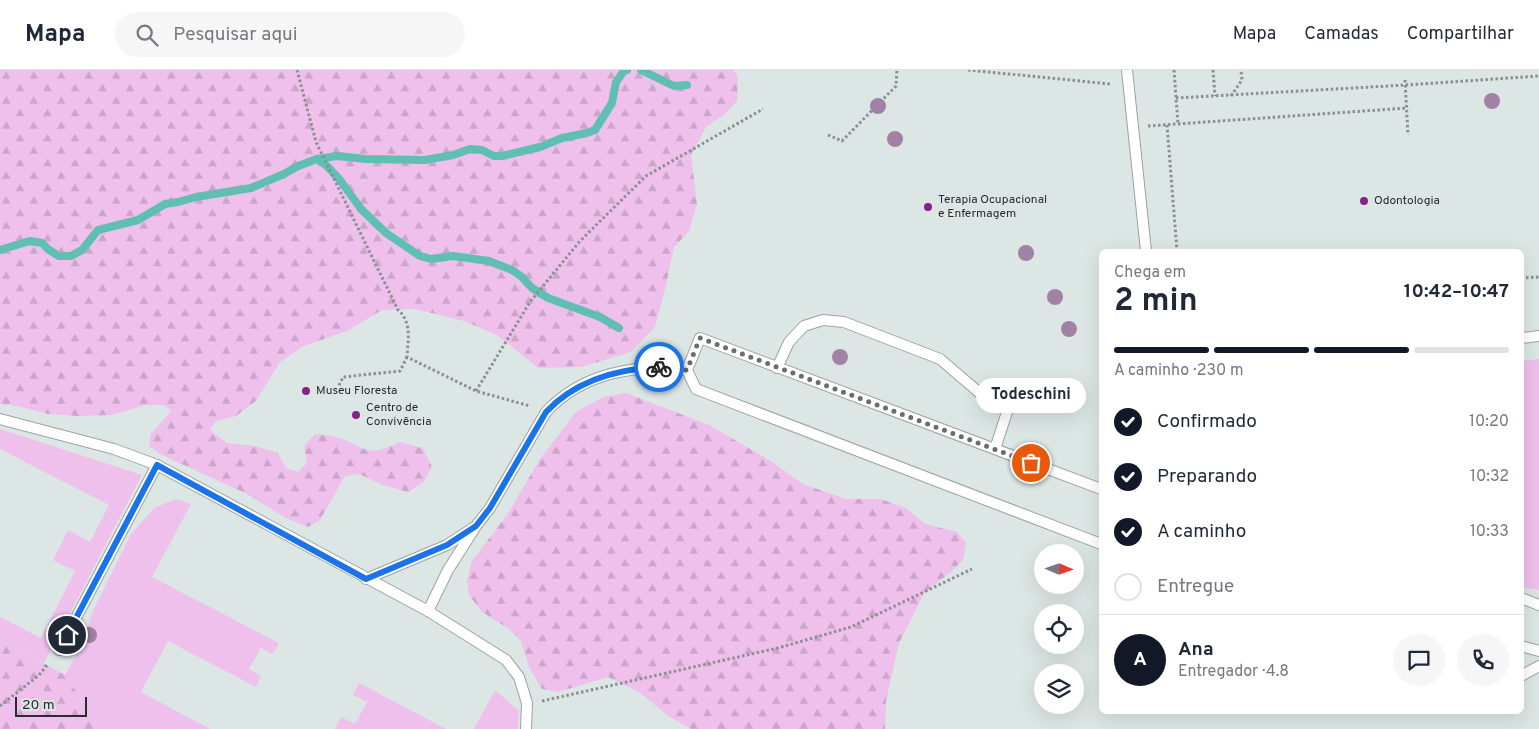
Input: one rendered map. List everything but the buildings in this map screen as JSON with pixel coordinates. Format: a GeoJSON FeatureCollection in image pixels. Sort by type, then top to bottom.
{"type":"FeatureCollection","features":[{"type":"Feature","properties":{"kind":"lane"},"geometry":{"type":"LineString","coordinates":[[1127,70],[1146,249]]}},
{"type":"Feature","properties":{"kind":"lane"},"geometry":{"type":"LineString","coordinates":[[778,368],[789,342],[804,326],[823,320],[844,322],[940,358],[989,402],[1008,409],[995,450]]}},
{"type":"Feature","properties":{"kind":"lane"},"geometry":{"type":"LineString","coordinates":[[1524,338],[1539,336]]}},
{"type":"Feature","properties":{"kind":"lane"},"geometry":{"type":"LineString","coordinates":[[1099,488],[700,338],[687,370],[696,389],[1099,543]]}},
{"type":"Feature","properties":{"kind":"lane"},"geometry":{"type":"LineString","coordinates":[[428,611],[448,570],[490,508],[546,412],[557,400],[581,384],[612,373],[669,367],[687,370]]}},
{"type":"Feature","properties":{"kind":"lane"},"geometry":{"type":"LineString","coordinates":[[0,419],[114,449],[157,465],[428,611],[506,660],[519,677],[527,703],[526,729]]}},
{"type":"Feature","properties":{"kind":"lane"},"geometry":{"type":"LineString","coordinates":[[59,650],[157,465]]}},
{"type":"Feature","properties":{"kind":"lane"},"geometry":{"type":"LineString","coordinates":[[366,579],[447,545],[476,526]]}},
{"type":"Feature","properties":{"kind":"lane"},"geometry":{"type":"LineString","coordinates":[[1524,599],[1539,605]]}},
{"type":"Feature","properties":{"kind":"lane"},"geometry":{"type":"LineString","coordinates":[[1524,647],[1539,651]]}},
{"type":"Feature","properties":{"kind":"lane"},"geometry":{"type":"LineString","coordinates":[[1524,674],[1539,666]]}},
{"type":"Feature","properties":{"kind":"path"},"geometry":{"type":"LineString","coordinates":[[298,70],[316,142],[398,310],[404,316],[408,326],[407,357],[400,371],[343,378],[337,390]]}},
{"type":"Feature","properties":{"kind":"path"},"geometry":{"type":"LineString","coordinates":[[828,135],[842,141],[896,86],[897,70]]}},
{"type":"Feature","properties":{"kind":"path"},"geometry":{"type":"LineString","coordinates":[[968,70],[1129,86]]}},
{"type":"Feature","properties":{"kind":"path"},"geometry":{"type":"LineString","coordinates":[[1174,70],[1178,124]]}},
{"type":"Feature","properties":{"kind":"path"},"geometry":{"type":"LineString","coordinates":[[1213,70],[1215,96]]}},
{"type":"Feature","properties":{"kind":"path"},"geometry":{"type":"LineString","coordinates":[[1231,96],[1242,80],[1241,70]]}},
{"type":"Feature","properties":{"kind":"path"},"geometry":{"type":"LineString","coordinates":[[1176,98],[1539,76]]}},
{"type":"Feature","properties":{"kind":"path"},"geometry":{"type":"LineString","coordinates":[[1406,80],[1408,135]]}},
{"type":"Feature","properties":{"kind":"path"},"geometry":{"type":"LineString","coordinates":[[1132,127],[1407,108]]}},
{"type":"Feature","properties":{"kind":"path"},"geometry":{"type":"LineString","coordinates":[[476,391],[530,302],[580,241],[646,176],[763,109]]}},
{"type":"Feature","properties":{"kind":"path"},"geometry":{"type":"LineString","coordinates":[[1167,125],[1177,249]]}},
{"type":"Feature","properties":{"kind":"path"},"geometry":{"type":"LineString","coordinates":[[1524,278],[1539,277]]}},
{"type":"Feature","properties":{"kind":"path"},"geometry":{"type":"LineString","coordinates":[[407,357],[476,391],[534,408]]}},
{"type":"Feature","properties":{"kind":"path"},"geometry":{"type":"LineString","coordinates":[[527,703],[778,648],[851,627],[972,569]]}},
{"type":"Feature","properties":{"kind":"path"},"geometry":{"type":"LineString","coordinates":[[0,706],[39,675],[59,650]]}},
{"type":"Feature","properties":{"kind":"green space"},"geometry":{"type":"Polygon","coordinates":[[[0,70],[733,70],[738,76],[737,101],[725,114],[706,127],[691,155],[697,204],[689,231],[674,247],[655,327],[631,352],[581,367],[538,368],[497,335],[464,321],[415,309],[382,310],[347,331],[304,346],[280,362],[256,401],[236,416],[216,421],[210,430],[227,443],[255,446],[278,453],[286,468],[298,472],[307,463],[304,446],[315,434],[335,437],[371,451],[400,442],[423,448],[432,467],[424,482],[408,492],[383,485],[359,474],[345,476],[320,520],[308,527],[286,518],[247,494],[160,454],[149,446],[150,435],[171,411],[165,405],[145,405],[112,415],[78,416],[48,414],[17,406],[0,404],[0,70]]]}},
{"type":"Feature","properties":{"kind":"green space"},"geometry":{"type":"Polygon","coordinates":[[[1539,359],[1539,590],[1524,588],[1524,361],[1539,359]]]}},
{"type":"Feature","properties":{"kind":"green space"},"geometry":{"type":"Polygon","coordinates":[[[626,393],[709,425],[771,461],[803,484],[846,499],[880,499],[906,508],[925,524],[957,532],[966,543],[963,560],[925,592],[899,643],[886,701],[885,729],[691,729],[667,715],[639,692],[608,677],[558,692],[542,689],[529,667],[521,641],[509,629],[482,612],[469,595],[467,580],[472,561],[507,515],[540,459],[576,412],[603,397],[626,393]]]}},
{"type":"Feature","properties":{"kind":"green space"},"geometry":{"type":"Polygon","coordinates":[[[0,429],[142,475],[44,663],[0,640],[0,617],[41,638],[75,571],[53,560],[68,530],[90,542],[109,505],[0,449],[0,429]]]}},
{"type":"Feature","properties":{"kind":"green space"},"geometry":{"type":"Polygon","coordinates":[[[176,499],[191,504],[152,577],[279,643],[273,654],[261,648],[249,669],[261,676],[256,687],[168,641],[141,692],[210,729],[102,729],[65,675],[78,652],[93,611],[131,534],[154,508],[176,499]]]}},
{"type":"Feature","properties":{"kind":"green space"},"geometry":{"type":"Polygon","coordinates":[[[0,640],[65,675],[102,729],[0,729],[0,640]]]}},
{"type":"Feature","properties":{"kind":"green space"},"geometry":{"type":"Polygon","coordinates":[[[359,683],[446,729],[335,729],[341,717],[355,724],[367,702],[353,695],[359,683]]]}},
{"type":"Feature","properties":{"kind":"green space"},"geometry":{"type":"Polygon","coordinates":[[[495,690],[519,711],[518,729],[474,729],[495,690]]]}},
{"type":"Feature","properties":{"kind":"waterway"},"geometry":{"type":"LineString","coordinates":[[0,250],[30,241],[42,243],[59,256],[71,256],[82,250],[98,230],[138,220],[165,204],[251,188],[317,159],[337,156],[366,159],[425,160],[453,155],[470,149],[482,150],[494,156],[502,156],[540,147],[562,138],[595,130],[612,103],[616,82],[624,71],[627,70]]}},
{"type":"Feature","properties":{"kind":"waterway"},"geometry":{"type":"LineString","coordinates":[[641,70],[674,86],[687,85]]}},
{"type":"Feature","properties":{"kind":"waterway"},"geometry":{"type":"LineString","coordinates":[[317,159],[327,166],[340,180],[361,209],[386,233],[420,256],[431,259],[453,256],[489,261],[512,270],[532,288],[548,298],[600,317],[619,328]]}},
{"type":"Feature","properties":{"kind":"way so far"},"geometry":{"type":"LineString","coordinates":[[659,367],[687,370],[700,338],[1031,463]]}},
{"type":"Feature","properties":{"kind":"place","name":"Odontologia"},"geometry":{"type":"Point","coordinates":[1364,201]}},
{"type":"Feature","properties":{"kind":"place","name":"Terapia Ocupacional e Enfermagem"},"geometry":{"type":"Point","coordinates":[928,207]}},
{"type":"Feature","properties":{"kind":"place","name":"Museu Floresta"},"geometry":{"type":"Point","coordinates":[306,391]}},
{"type":"Feature","properties":{"kind":"place","name":"Centro de Convivência"},"geometry":{"type":"Point","coordinates":[356,415]}},
{"type":"Feature","properties":{"kind":"place","name":"Todeschini"},"geometry":{"type":"Point","coordinates":[1031,463]}},
{"type":"Feature","properties":{"kind":"route"},"geometry":{"type":"LineString","coordinates":[[67,635],[157,465],[366,579],[447,545],[476,526],[490,508],[546,412],[557,400],[581,384],[612,373],[659,367]]}}]}
